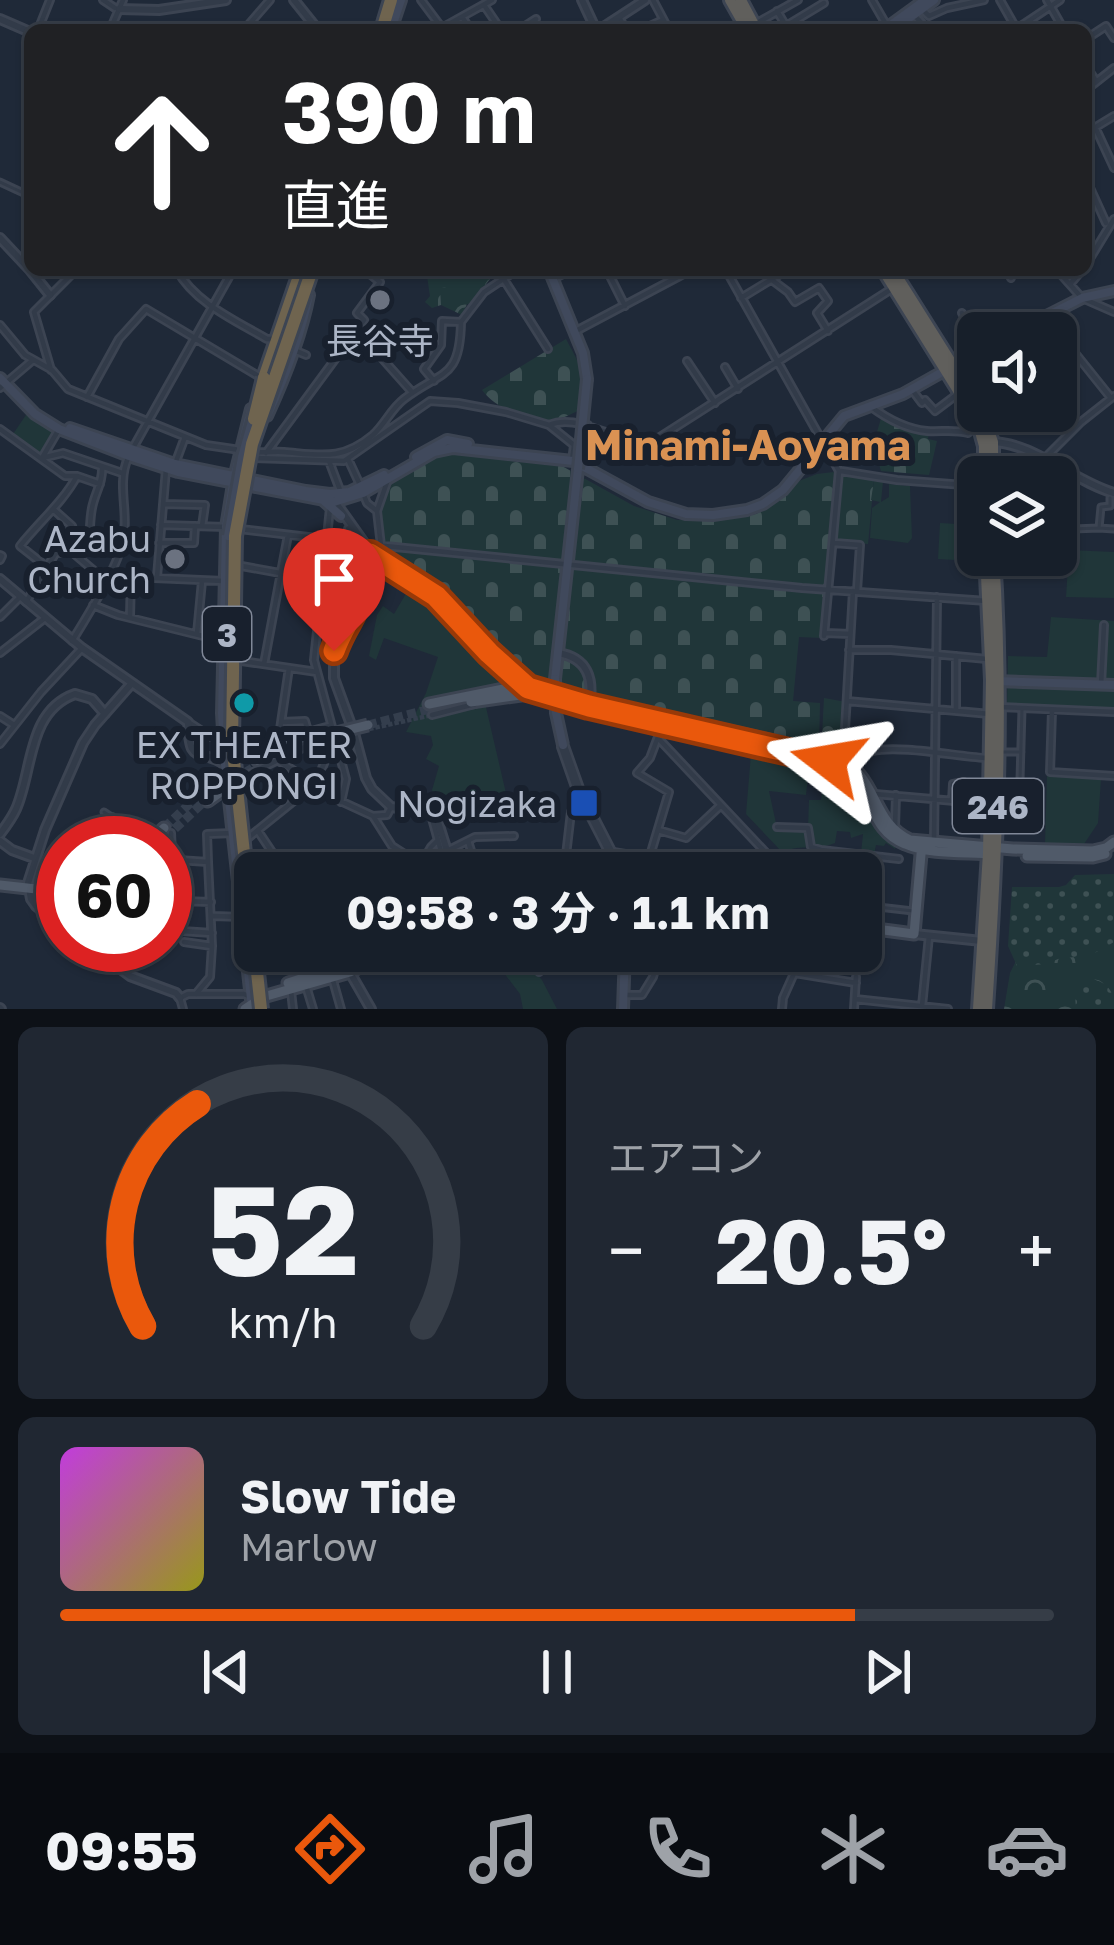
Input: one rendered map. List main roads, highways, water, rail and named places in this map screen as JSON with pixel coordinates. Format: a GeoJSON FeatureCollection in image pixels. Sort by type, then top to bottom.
{"type":"FeatureCollection","features":[{"type":"Feature","properties":{"kind":"highway"},"geometry":{"type":"LineString","coordinates":[[730,0],[750,24]]}},
{"type":"Feature","properties":{"kind":"highway"},"geometry":{"type":"LineString","coordinates":[[255,453],[307,276]]}},
{"type":"Feature","properties":{"kind":"highway","name":"3"},"geometry":{"type":"LineString","coordinates":[[256,1002],[226,730],[230,536],[254,420],[307,276]]}},
{"type":"Feature","properties":{"kind":"highway","name":"3"},"geometry":{"type":"LineString","coordinates":[[256,1002],[231,730],[235,536],[307,276]]}},
{"type":"Feature","properties":{"kind":"highway"},"geometry":{"type":"LineString","coordinates":[[887,276],[957,376]]}},
{"type":"Feature","properties":{"kind":"highway"},"geometry":{"type":"LineString","coordinates":[[897,276],[957,376]]}},
{"type":"Feature","properties":{"kind":"highway"},"geometry":{"type":"LineString","coordinates":[[254,420],[256,402],[293,319]]}},
{"type":"Feature","properties":{"kind":"highway","name":"246"},"geometry":{"type":"LineString","coordinates":[[987,1009],[996,681],[990,576]]}},
{"type":"Feature","properties":{"kind":"highway","name":"246"},"geometry":{"type":"LineString","coordinates":[[992,602],[991,659],[996,681]]}},
{"type":"Feature","properties":{"kind":"highway","name":"246"},"geometry":{"type":"LineString","coordinates":[[992,851],[989,804],[994,755]]}},
{"type":"Feature","properties":{"kind":"highway","name":"246"},"geometry":{"type":"LineString","coordinates":[[978,1009],[987,940]]}},
{"type":"Feature","properties":{"kind":"main road"},"geometry":{"type":"LineString","coordinates":[[916,7],[934,0]]}},
{"type":"Feature","properties":{"kind":"main road"},"geometry":{"type":"LineString","coordinates":[[249,852],[223,731],[225,577],[240,482],[255,453],[274,338],[307,276]]}},
{"type":"Feature","properties":{"kind":"main road"},"geometry":{"type":"LineString","coordinates":[[232,532],[245,442],[307,276]]}},
{"type":"Feature","properties":{"kind":"main road"},"geometry":{"type":"LineString","coordinates":[[256,1002],[230,800],[236,565],[228,513],[304,323],[308,276]]}},
{"type":"Feature","properties":{"kind":"main road"},"geometry":{"type":"LineString","coordinates":[[552,276],[585,361],[587,379],[555,679],[562,745]]}},
{"type":"Feature","properties":{"kind":"main road"},"geometry":{"type":"LineString","coordinates":[[1054,312],[1083,298],[1114,292]]}},
{"type":"Feature","properties":{"kind":"main road"},"geometry":{"type":"LineString","coordinates":[[265,384],[293,319]]}},
{"type":"Feature","properties":{"kind":"main road"},"geometry":{"type":"LineString","coordinates":[[820,438],[844,416],[912,389],[957,362]]}},
{"type":"Feature","properties":{"kind":"main road"},"geometry":{"type":"LineString","coordinates":[[240,482],[344,500],[447,440],[578,463],[678,513],[701,516],[747,510],[783,490],[833,418],[950,367]]}},
{"type":"Feature","properties":{"kind":"main road"},"geometry":{"type":"LineString","coordinates":[[3,380],[35,414],[59,429],[171,466],[344,500],[434,452],[453,448],[578,463]]}},
{"type":"Feature","properties":{"kind":"main road"},"geometry":{"type":"LineString","coordinates":[[3,380],[56,422],[130,453]]}},
{"type":"Feature","properties":{"kind":"main road"},"geometry":{"type":"LineString","coordinates":[[209,796],[233,770],[230,629],[236,592]]}},
{"type":"Feature","properties":{"kind":"main road"},"geometry":{"type":"LineString","coordinates":[[510,692],[513,673],[524,685],[562,699]]}},
{"type":"Feature","properties":{"kind":"main road"},"geometry":{"type":"LineString","coordinates":[[996,681],[1114,686]]}},
{"type":"Feature","properties":{"kind":"main road"},"geometry":{"type":"LineString","coordinates":[[590,703],[524,685],[510,692],[492,699],[430,709],[510,692],[535,694],[831,754],[852,764],[866,780],[894,830],[926,844]]}},
{"type":"Feature","properties":{"kind":"main road"},"geometry":{"type":"LineString","coordinates":[[659,717],[839,765],[863,788],[877,820],[901,842],[992,851],[1093,851],[1114,846]]}},
{"type":"Feature","properties":{"kind":"main road"},"geometry":{"type":"LineString","coordinates":[[256,764],[288,742],[368,725]]}},
{"type":"Feature","properties":{"kind":"main road"},"geometry":{"type":"LineString","coordinates":[[209,796],[233,770]]}},
{"type":"Feature","properties":{"kind":"main road"},"geometry":{"type":"LineString","coordinates":[[209,796],[226,794],[230,800]]}},
{"type":"Feature","properties":{"kind":"main road"},"geometry":{"type":"LineString","coordinates":[[882,928],[914,932],[926,844]]}},
{"type":"Feature","properties":{"kind":"main road"},"geometry":{"type":"LineString","coordinates":[[0,885],[36,891]]}},
{"type":"Feature","properties":{"kind":"main road"},"geometry":{"type":"LineString","coordinates":[[256,1002],[257,972]]}},
{"type":"Feature","properties":{"kind":"main road"},"geometry":{"type":"LineString","coordinates":[[236,1009],[338,972]]}},
{"type":"Feature","properties":{"kind":"main road"},"geometry":{"type":"LineString","coordinates":[[306,981],[342,972]]}},
{"type":"Feature","properties":{"kind":"main road"},"geometry":{"type":"LineString","coordinates":[[622,1009],[624,972]]}},
{"type":"Feature","properties":{"kind":"tunnel"},"geometry":{"type":"LineString","coordinates":[[368,725],[430,709]]}},
{"type":"Feature","properties":{"kind":"tunnel"},"geometry":{"type":"LineString","coordinates":[[369,729],[432,715]]}},
{"type":"Feature","properties":{"kind":"tunnel"},"geometry":{"type":"LineString","coordinates":[[233,780],[259,764]]}},
{"type":"Feature","properties":{"kind":"tunnel"},"geometry":{"type":"LineString","coordinates":[[177,816],[202,792]]}},
{"type":"Feature","properties":{"kind":"tunnel"},"geometry":{"type":"LineString","coordinates":[[189,816],[209,797]]}},
{"type":"Feature","properties":{"kind":"place","name":"長谷寺"},"geometry":{"type":"Point","coordinates":[380,300]}},
{"type":"Feature","properties":{"kind":"place","name":"Azabu Church"},"geometry":{"type":"Point","coordinates":[175,559]}},
{"type":"Feature","properties":{"kind":"place","name":"EX THEATER ROPPONGI"},"geometry":{"type":"Point","coordinates":[244,703]}},
{"type":"Feature","properties":{"kind":"place","name":"Nogizaka"},"geometry":{"type":"Point","coordinates":[584,803]}},
{"type":"Feature","properties":{"kind":"district","name":"Minami-Aoyama"},"geometry":{"type":"Point","coordinates":[748,444]}}]}
